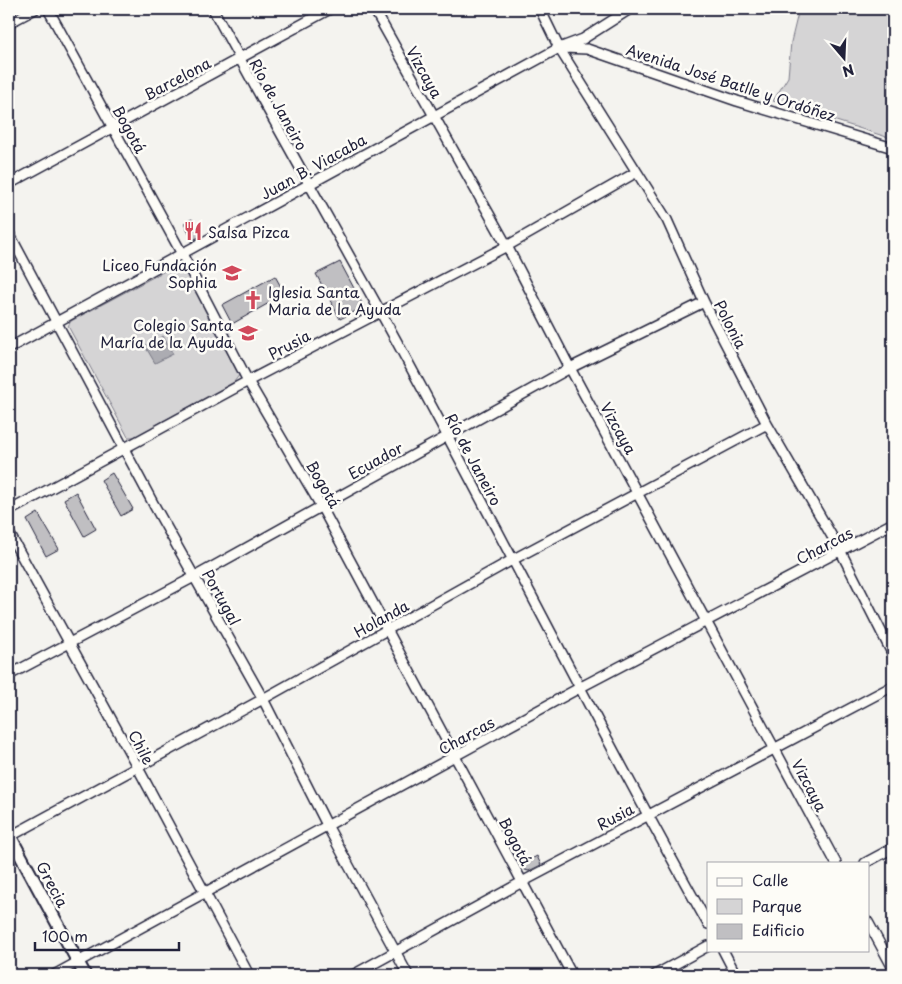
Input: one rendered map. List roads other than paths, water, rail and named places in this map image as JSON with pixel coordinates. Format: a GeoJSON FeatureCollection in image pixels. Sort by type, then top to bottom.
{"type":"FeatureCollection","features":[{"type":"Feature","properties":{"kind":"street"},"geometry":{"type":"LineString","coordinates":[[9,23],[35,9]]}},
{"type":"Feature","properties":{"kind":"street","name":"Bogotá"},"geometry":{"type":"LineString","coordinates":[[48,9],[114,127],[248,380],[321,506],[572,975]]}},
{"type":"Feature","properties":{"kind":"street","name":"Río de Janeiro"},"geometry":{"type":"LineString","coordinates":[[213,9],[308,185],[380,311],[512,560],[582,687],[647,815],[707,922]]}},
{"type":"Feature","properties":{"kind":"street","name":"Barcelona"},"geometry":{"type":"LineString","coordinates":[[9,184],[240,60],[330,9]]}},
{"type":"Feature","properties":{"kind":"street","name":"Vizcaya"},"geometry":{"type":"LineString","coordinates":[[374,9],[508,246],[570,368],[639,493],[835,862]]}},
{"type":"Feature","properties":{"kind":"street","name":"Polonia"},"geometry":{"type":"LineString","coordinates":[[540,9],[559,48],[667,220],[704,302],[767,424],[840,552],[893,655]]}},
{"type":"Feature","properties":{"kind":"street","name":"Juan B. Viacaba"},"geometry":{"type":"LineString","coordinates":[[9,348],[559,48],[583,39],[630,9]]}},
{"type":"Feature","properties":{"kind":"street","name":"Avenida José Batlle y Ordóñez"},"geometry":{"type":"LineString","coordinates":[[559,48],[587,49],[737,101],[893,148]]}},
{"type":"Feature","properties":{"kind":"street","name":"Prusia"},"geometry":{"type":"LineString","coordinates":[[9,511],[124,450],[248,380],[508,246],[636,173]]}},
{"type":"Feature","properties":{"kind":"street","name":"Portugal"},"geometry":{"type":"LineString","coordinates":[[9,233],[124,450],[263,699],[328,827],[408,975]]}},
{"type":"Feature","properties":{"kind":"street","name":"Ecuador"},"geometry":{"type":"LineString","coordinates":[[9,675],[196,576],[570,368],[704,302]]}},
{"type":"Feature","properties":{"kind":"street","name":"Holanda"},"geometry":{"type":"LineString","coordinates":[[9,836],[138,768],[512,560],[767,424]]}},
{"type":"Feature","properties":{"kind":"street","name":"Charcas"},"geometry":{"type":"LineString","coordinates":[[54,975],[205,895],[582,687],[893,524]]}},
{"type":"Feature","properties":{"kind":"street","name":"Chile"},"geometry":{"type":"LineString","coordinates":[[9,533],[70,642],[249,975]]}},
{"type":"Feature","properties":{"kind":"street","name":"Rusia"},"geometry":{"type":"LineString","coordinates":[[353,975],[774,747],[893,686]]}},
{"type":"Feature","properties":{"kind":"street","name":"Grecia"},"geometry":{"type":"LineString","coordinates":[[9,836],[85,975]]}},
{"type":"Feature","properties":{"kind":"street"},"geometry":{"type":"LineString","coordinates":[[867,862],[893,848]]}},
{"type":"Feature","properties":{"kind":"street"},"geometry":{"type":"LineString","coordinates":[[870,926],[893,968]]}},
{"type":"Feature","properties":{"kind":"street"},"geometry":{"type":"LineString","coordinates":[[655,975],[707,947]]}},
{"type":"Feature","properties":{"kind":"street"},"geometry":{"type":"LineString","coordinates":[[724,952],[736,975]]}},
{"type":"Feature","properties":{"kind":"place","name":"Salsa Pizca"},"geometry":{"type":"Point","coordinates":[193,231]}},
{"type":"Feature","properties":{"kind":"place","name":"Liceo Fundación Sophia"},"geometry":{"type":"Point","coordinates":[232,273]}},
{"type":"Feature","properties":{"kind":"place","name":"Iglesia Santa Maria de la Ayuda"},"geometry":{"type":"Point","coordinates":[253,300]}},
{"type":"Feature","properties":{"kind":"place","name":"Colegio Santa María de la Ayuda"},"geometry":{"type":"Point","coordinates":[248,333]}}]}
